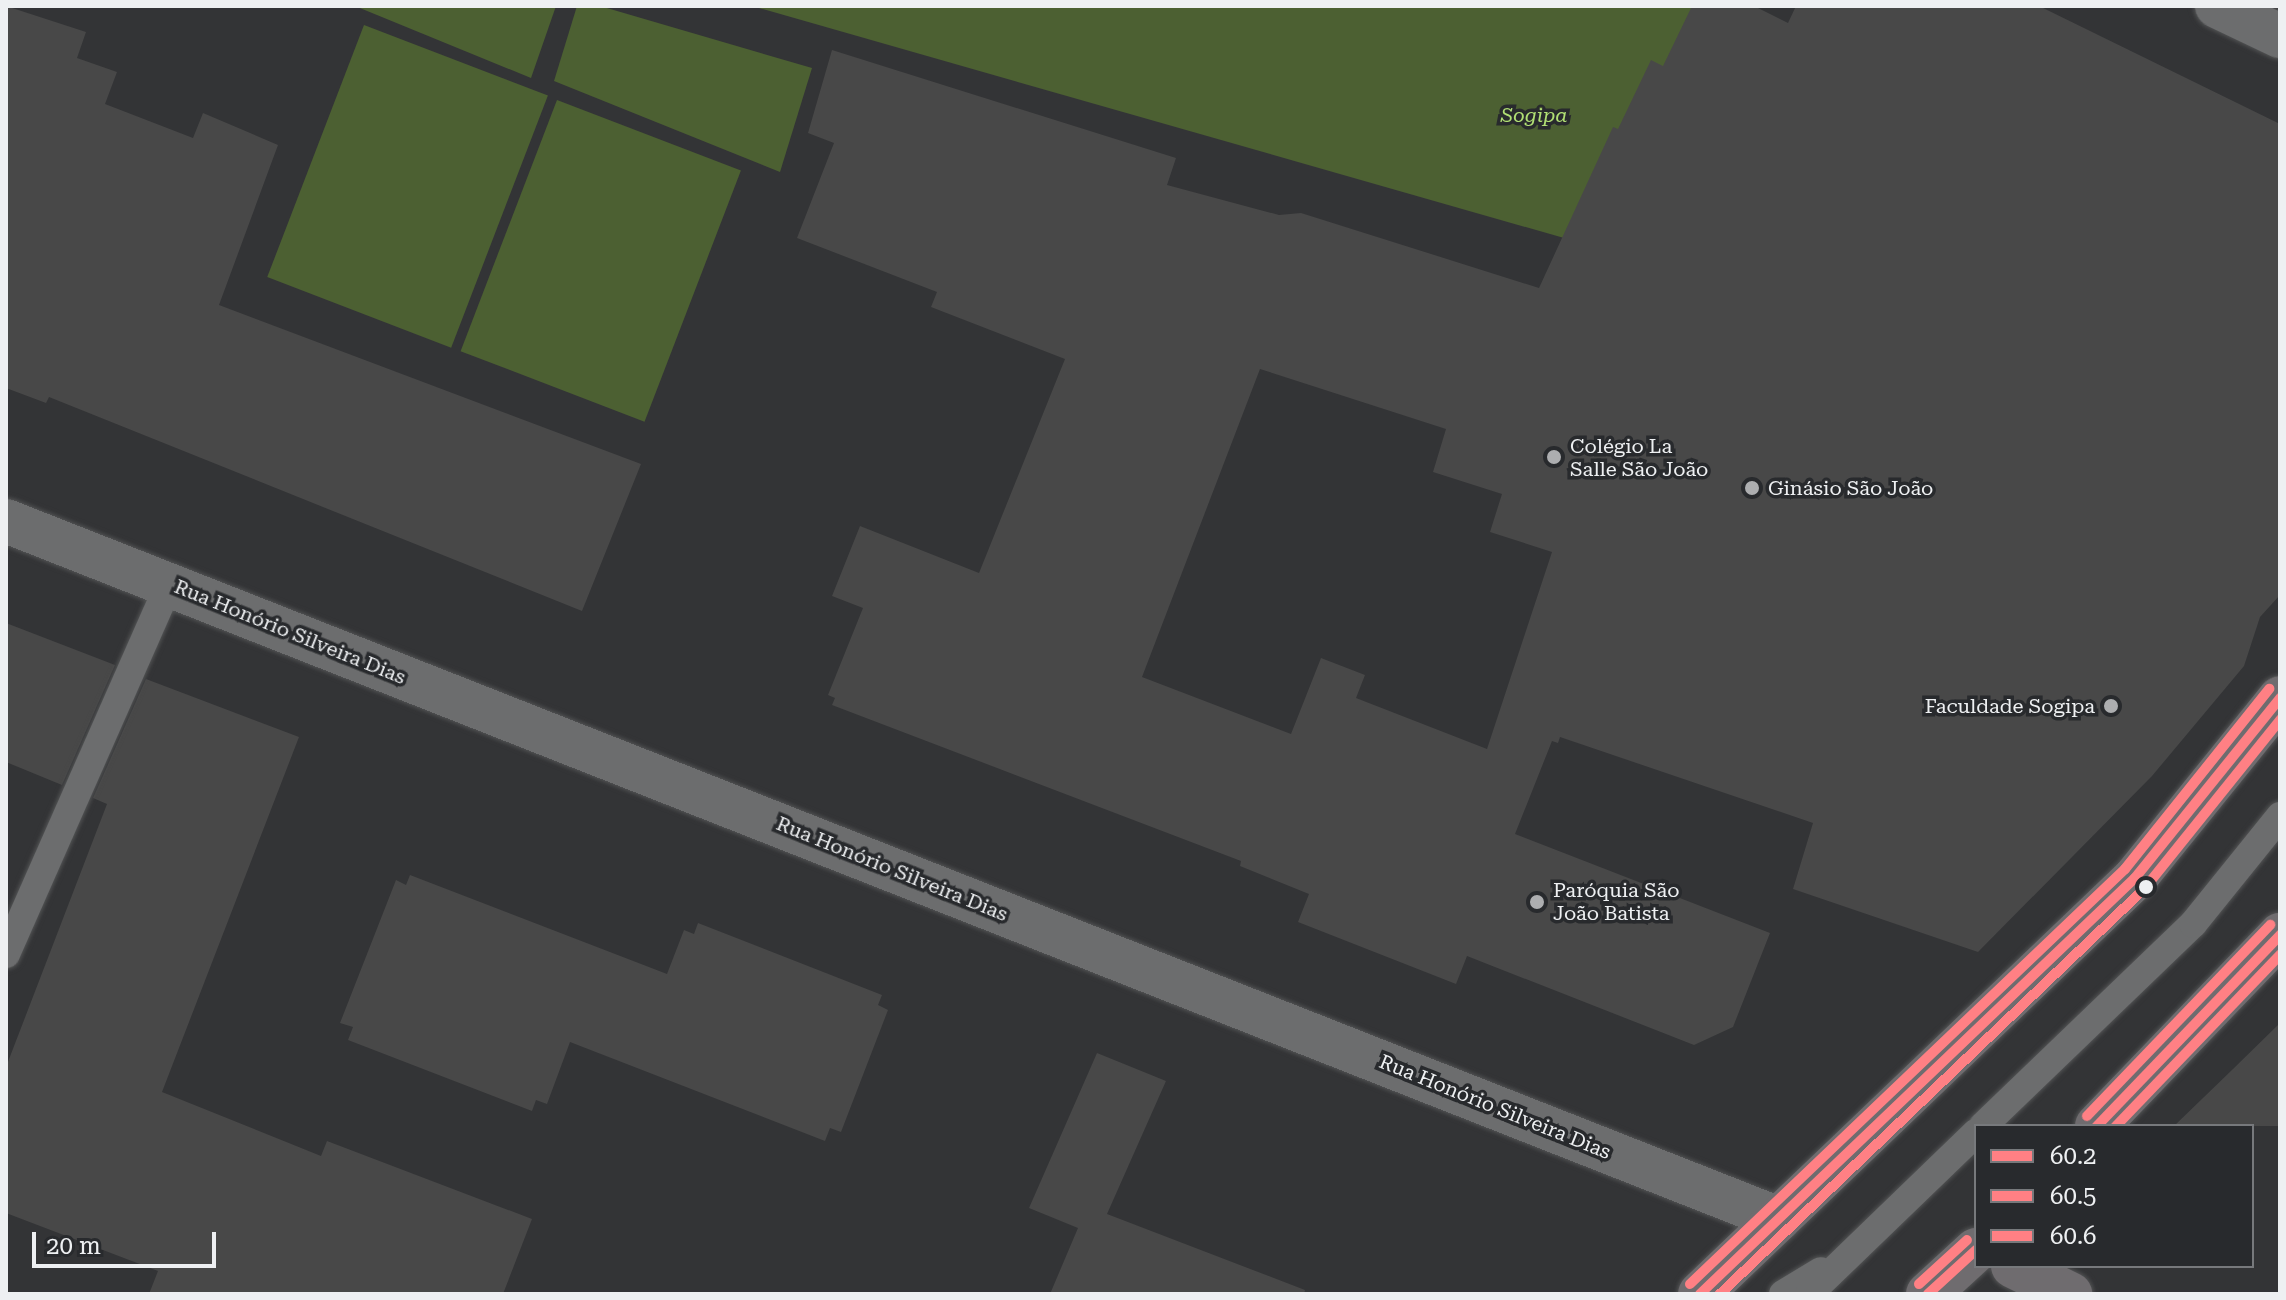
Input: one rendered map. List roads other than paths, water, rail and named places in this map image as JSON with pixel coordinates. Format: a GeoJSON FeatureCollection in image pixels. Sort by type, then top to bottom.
{"type":"FeatureCollection","features":[{"type":"Feature","properties":{"kind":"main road"},"geometry":{"type":"LineString","coordinates":[[1700,1294],[2135,878],[2280,698]]}},
{"type":"Feature","properties":{"kind":"main road"},"geometry":{"type":"LineString","coordinates":[[2099,1124],[2280,935]]}},
{"type":"Feature","properties":{"kind":"main road"},"geometry":{"type":"LineString","coordinates":[[1928,1294],[1974,1252]]}},
{"type":"Feature","properties":{"kind":"main road"},"geometry":{"type":"LineString","coordinates":[[2017,1268],[2070,1294]]}},
{"type":"Feature","properties":{"kind":"street"},"geometry":{"type":"LineString","coordinates":[[2217,6],[2280,36]]}},
{"type":"Feature","properties":{"kind":"street","name":"Rua Honório Silveira Dias"},"geometry":{"type":"LineString","coordinates":[[6,521],[1779,1219]]}},
{"type":"Feature","properties":{"kind":"lane"},"geometry":{"type":"LineString","coordinates":[[6,954],[169,584]]}},
{"type":"Feature","properties":{"kind":"lane"},"geometry":{"type":"LineString","coordinates":[[1985,1124],[2193,924],[2280,816]]}},
{"type":"Feature","properties":{"kind":"lane"},"geometry":{"type":"LineString","coordinates":[[1809,1294],[1974,1135]]}},
{"type":"Feature","properties":{"kind":"lane"},"geometry":{"type":"LineString","coordinates":[[1783,1294],[1852,1252]]}},
{"type":"Feature","properties":{"kind":"lane"},"geometry":{"type":"LineString","coordinates":[[1822,1294],[1852,1252]]}},
{"type":"Feature","properties":{"kind":"place","name":"Colégio La Salle São João"},"geometry":{"type":"Point","coordinates":[1554,457]}},
{"type":"Feature","properties":{"kind":"place","name":"Ginásio São João"},"geometry":{"type":"Point","coordinates":[1752,488]}},
{"type":"Feature","properties":{"kind":"place","name":"Faculdade Sogipa"},"geometry":{"type":"Point","coordinates":[2111,706]}},
{"type":"Feature","properties":{"kind":"place","name":"Paróquia São João Batista"},"geometry":{"type":"Point","coordinates":[1537,902]}},
{"type":"Feature","properties":{"kind":"park label","name":"Sogipa"},"geometry":{"type":"Point","coordinates":[1534,115]}}]}
